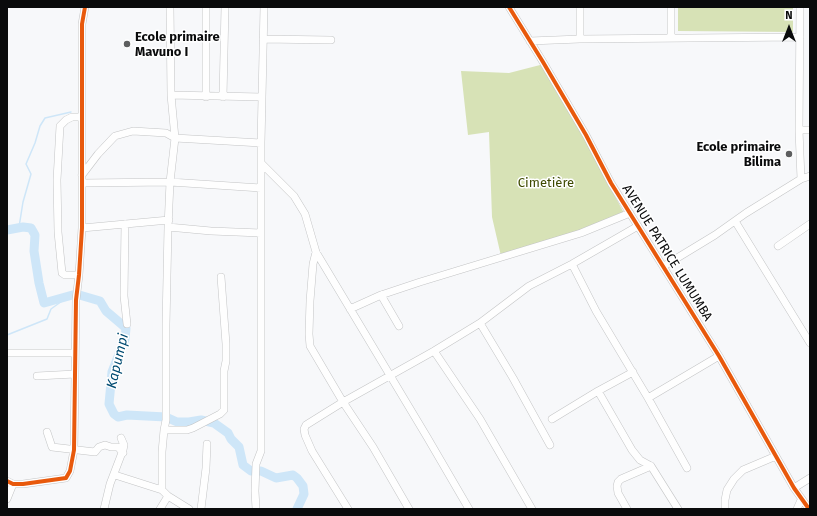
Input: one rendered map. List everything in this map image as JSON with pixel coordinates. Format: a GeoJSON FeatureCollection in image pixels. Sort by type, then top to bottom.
{"type":"FeatureCollection","features":[{"type":"Feature","properties":{"kind":"street"},"geometry":{"type":"LineString","coordinates":[[7,498],[10,482],[24,484],[66,478],[70,471],[74,450],[76,300],[82,228],[82,24],[85,7]]}},
{"type":"Feature","properties":{"kind":"street"},"geometry":{"type":"LineString","coordinates":[[162,490],[162,452],[166,420],[168,224],[170,182],[175,138],[171,95],[170,7]]}},
{"type":"Feature","properties":{"kind":"street"},"geometry":{"type":"LineString","coordinates":[[206,7],[206,97]]}},
{"type":"Feature","properties":{"kind":"street"},"geometry":{"type":"LineString","coordinates":[[223,97],[225,7]]}},
{"type":"Feature","properties":{"kind":"street"},"geometry":{"type":"LineString","coordinates":[[256,509],[256,464],[261,451],[261,143],[264,7]]}},
{"type":"Feature","properties":{"kind":"street","name":"AVENUE PATRICE LUMUMBA"},"geometry":{"type":"LineString","coordinates":[[509,7],[586,135],[611,183],[719,356],[801,500],[809,509]]}},
{"type":"Feature","properties":{"kind":"street"},"geometry":{"type":"LineString","coordinates":[[580,7],[580,39]]}},
{"type":"Feature","properties":{"kind":"street"},"geometry":{"type":"LineString","coordinates":[[671,7],[671,38]]}},
{"type":"Feature","properties":{"kind":"street"},"geometry":{"type":"LineString","coordinates":[[800,7],[799,130],[801,179]]}},
{"type":"Feature","properties":{"kind":"street"},"geometry":{"type":"LineString","coordinates":[[530,41],[580,39],[800,37]]}},
{"type":"Feature","properties":{"kind":"street"},"geometry":{"type":"LineString","coordinates":[[263,39],[331,40]]}},
{"type":"Feature","properties":{"kind":"street"},"geometry":{"type":"LineString","coordinates":[[171,95],[206,97],[262,97]]}},
{"type":"Feature","properties":{"kind":"street"},"geometry":{"type":"LineString","coordinates":[[79,275],[65,275],[62,273],[58,232],[57,180],[60,126],[72,117],[81,117]]}},
{"type":"Feature","properties":{"kind":"street"},"geometry":{"type":"LineString","coordinates":[[799,130],[810,130]]}},
{"type":"Feature","properties":{"kind":"street"},"geometry":{"type":"LineString","coordinates":[[82,175],[98,154],[115,136],[133,131],[166,133],[175,138],[261,143]]}},
{"type":"Feature","properties":{"kind":"street"},"geometry":{"type":"LineString","coordinates":[[262,164],[294,196],[305,214],[316,252],[469,509]]}},
{"type":"Feature","properties":{"kind":"street"},"geometry":{"type":"LineString","coordinates":[[664,266],[715,235],[746,212],[801,179],[810,176]]}},
{"type":"Feature","properties":{"kind":"street"},"geometry":{"type":"LineString","coordinates":[[82,183],[170,182],[261,188]]}},
{"type":"Feature","properties":{"kind":"street"},"geometry":{"type":"LineString","coordinates":[[350,309],[381,295],[581,233],[630,213]]}},
{"type":"Feature","properties":{"kind":"street"},"geometry":{"type":"LineString","coordinates":[[735,221],[810,343]]}},
{"type":"Feature","properties":{"kind":"street"},"geometry":{"type":"LineString","coordinates":[[82,228],[125,224],[168,224],[211,231],[261,233]]}},
{"type":"Feature","properties":{"kind":"street"},"geometry":{"type":"LineString","coordinates":[[125,224],[124,296],[128,324]]}},
{"type":"Feature","properties":{"kind":"street"},"geometry":{"type":"LineString","coordinates":[[778,246],[810,224]]}},
{"type":"Feature","properties":{"kind":"street"},"geometry":{"type":"LineString","coordinates":[[348,509],[312,451],[305,435],[304,428],[306,425],[480,323],[529,286],[572,264],[638,226]]}},
{"type":"Feature","properties":{"kind":"street"},"geometry":{"type":"LineString","coordinates":[[316,252],[313,264],[310,301],[310,346],[408,509]]}},
{"type":"Feature","properties":{"kind":"street"},"geometry":{"type":"LineString","coordinates":[[572,264],[596,311],[633,372],[687,468]]}},
{"type":"Feature","properties":{"kind":"street"},"geometry":{"type":"LineString","coordinates":[[164,430],[187,430],[220,414],[224,410],[226,344],[221,277]]}},
{"type":"Feature","properties":{"kind":"street"},"geometry":{"type":"LineString","coordinates":[[381,295],[399,326]]}},
{"type":"Feature","properties":{"kind":"street"},"geometry":{"type":"LineString","coordinates":[[480,323],[513,378],[550,445]]}},
{"type":"Feature","properties":{"kind":"street"},"geometry":{"type":"LineString","coordinates":[[434,351],[480,419],[532,509]]}},
{"type":"Feature","properties":{"kind":"street"},"geometry":{"type":"LineString","coordinates":[[7,353],[75,353]]}},
{"type":"Feature","properties":{"kind":"street"},"geometry":{"type":"LineString","coordinates":[[648,398],[719,356]]}},
{"type":"Feature","properties":{"kind":"street"},"geometry":{"type":"LineString","coordinates":[[552,419],[633,372]]}},
{"type":"Feature","properties":{"kind":"street"},"geometry":{"type":"LineString","coordinates":[[37,376],[75,374]]}},
{"type":"Feature","properties":{"kind":"street"},"geometry":{"type":"LineString","coordinates":[[598,391],[632,450],[640,460],[651,466],[678,509]]}},
{"type":"Feature","properties":{"kind":"street"},"geometry":{"type":"LineString","coordinates":[[47,432],[52,447],[95,452],[99,447],[105,445],[118,447],[123,453]]}},
{"type":"Feature","properties":{"kind":"street"},"geometry":{"type":"LineString","coordinates":[[104,509],[110,484],[123,453],[124,445],[121,438]]}},
{"type":"Feature","properties":{"kind":"street"},"geometry":{"type":"LineString","coordinates":[[201,509],[206,474],[207,444]]}},
{"type":"Feature","properties":{"kind":"street"},"geometry":{"type":"LineString","coordinates":[[725,509],[725,500],[728,490],[734,479],[743,470],[776,456]]}},
{"type":"Feature","properties":{"kind":"street"},"geometry":{"type":"LineString","coordinates":[[627,509],[618,493],[618,482],[621,479],[651,466]]}},
{"type":"Feature","properties":{"kind":"street"},"geometry":{"type":"LineString","coordinates":[[115,474],[162,490],[168,496],[190,509]]}},
{"type":"Feature","properties":{"kind":"street"},"geometry":{"type":"LineString","coordinates":[[794,488],[810,478]]}},
{"type":"Feature","properties":{"kind":"street"},"geometry":{"type":"LineString","coordinates":[[160,509],[168,496]]}},
{"type":"Feature","properties":{"kind":"street"},"geometry":{"type":"LineString","coordinates":[[797,509],[801,500]]}},
{"type":"Feature","properties":{"kind":"green space"},"geometry":{"type":"Polygon","coordinates":[[[678,7],[793,7],[793,32],[678,31],[678,7]]]}},
{"type":"Feature","properties":{"kind":"green space","name":"Cimetière"},"geometry":{"type":"Polygon","coordinates":[[[544,64],[625,215],[501,256],[492,217],[489,132],[468,135],[461,71],[509,73],[544,64]]]}},
{"type":"Feature","properties":{"kind":"waterway"},"geometry":{"type":"LineString","coordinates":[[19,227],[23,202],[31,174],[26,164],[40,126],[45,118],[71,112]]}},
{"type":"Feature","properties":{"kind":"waterway","name":"Kapumpi"},"geometry":{"type":"LineString","coordinates":[[7,230],[23,227],[31,228],[35,235],[34,251],[44,303],[76,294],[100,301],[106,311],[126,328],[125,339],[112,372],[109,404],[114,414],[118,417],[127,415],[166,417],[177,422],[201,420],[214,423],[228,433],[231,439],[239,447],[243,465],[251,471],[261,471],[276,478],[293,475],[297,478],[303,486],[304,494],[297,509]]}},
{"type":"Feature","properties":{"kind":"waterway"},"geometry":{"type":"LineString","coordinates":[[7,335],[47,319],[51,309],[69,296]]}},
{"type":"Feature","properties":{"kind":"cycle path"},"geometry":{"type":"LineString","coordinates":[[7,481],[13,484],[23,484],[66,478],[70,471],[74,450],[76,300],[82,228],[82,24],[85,7]]}},
{"type":"Feature","properties":{"kind":"cycle path"},"geometry":{"type":"LineString","coordinates":[[509,7],[586,135],[611,183],[719,356],[794,488],[809,509]]}},
{"type":"Feature","properties":{"kind":"place","name":"Ecole primaire Mavuno I"},"geometry":{"type":"Point","coordinates":[127,44]}},
{"type":"Feature","properties":{"kind":"place","name":"Ecole primaire Bilima"},"geometry":{"type":"Point","coordinates":[789,154]}}]}
